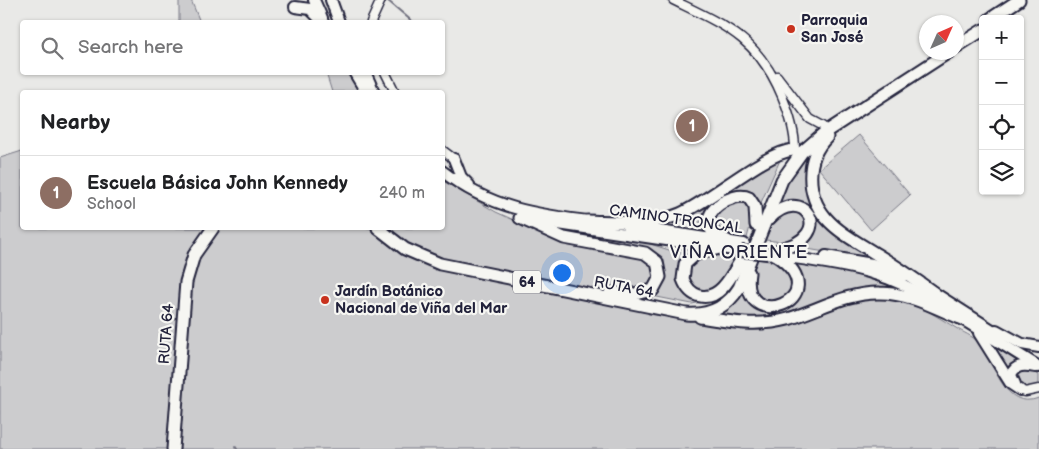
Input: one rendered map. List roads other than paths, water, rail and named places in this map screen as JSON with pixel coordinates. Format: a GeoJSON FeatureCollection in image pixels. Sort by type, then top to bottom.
{"type":"FeatureCollection","features":[{"type":"Feature","properties":{"kind":"highway"},"geometry":{"type":"LineString","coordinates":[[996,15],[1019,0]]}},
{"type":"Feature","properties":{"kind":"highway"},"geometry":{"type":"LineString","coordinates":[[1006,15],[1029,0]]}},
{"type":"Feature","properties":{"kind":"highway"},"geometry":{"type":"LineString","coordinates":[[964,35],[979,26]]}},
{"type":"Feature","properties":{"kind":"highway"},"geometry":{"type":"LineString","coordinates":[[964,43],[979,33]]}},
{"type":"Feature","properties":{"kind":"highway","name":"64"},"geometry":{"type":"LineString","coordinates":[[760,225],[777,175],[794,149],[823,126],[925,60]]}},
{"type":"Feature","properties":{"kind":"highway","name":"64"},"geometry":{"type":"LineString","coordinates":[[760,225],[782,180],[796,158],[816,139],[937,60]]}},
{"type":"Feature","properties":{"kind":"highway"},"geometry":{"type":"LineString","coordinates":[[841,123],[822,141],[813,160],[811,181],[818,206],[835,226],[934,292]]}},
{"type":"Feature","properties":{"kind":"highway"},"geometry":{"type":"LineString","coordinates":[[588,221],[655,221],[678,215],[699,204],[773,157],[794,149]]}},
{"type":"Feature","properties":{"kind":"highway"},"geometry":{"type":"LineString","coordinates":[[745,252],[726,283],[716,293],[704,296],[693,293],[683,280],[685,264],[696,254],[725,245],[709,224],[710,214],[722,203],[736,196],[749,198],[755,207],[760,225],[786,206],[798,206],[807,213],[811,224],[808,236],[799,244],[773,252]]}},
{"type":"Feature","properties":{"kind":"highway"},"geometry":{"type":"LineString","coordinates":[[525,215],[560,236],[603,247],[645,253],[657,262],[660,277],[653,290],[636,294],[610,293]]}},
{"type":"Feature","properties":{"kind":"highway","name":"RUTA 64"},"geometry":{"type":"LineString","coordinates":[[389,230],[409,244],[434,256],[684,308],[703,308],[719,300],[728,292],[737,277],[745,252],[760,225]]}},
{"type":"Feature","properties":{"kind":"highway","name":"RUTA 64"},"geometry":{"type":"LineString","coordinates":[[167,449],[180,284],[187,257],[204,230]]}},
{"type":"Feature","properties":{"kind":"highway","name":"RUTA 64"},"geometry":{"type":"LineString","coordinates":[[173,449],[186,282],[194,255],[212,230]]}},
{"type":"Feature","properties":{"kind":"highway","name":"RUTA 64"},"geometry":{"type":"LineString","coordinates":[[380,230],[404,249],[440,264],[686,314],[711,312],[727,303],[739,288],[745,252]]}},
{"type":"Feature","properties":{"kind":"highway"},"geometry":{"type":"LineString","coordinates":[[745,252],[749,291],[757,302],[773,308],[789,302],[797,286],[793,270],[773,252]]}},
{"type":"Feature","properties":{"kind":"highway"},"geometry":{"type":"LineString","coordinates":[[686,314],[740,323],[770,322],[790,318],[853,296],[878,293],[903,295],[960,318]]}},
{"type":"Feature","properties":{"kind":"main road"},"geometry":{"type":"LineString","coordinates":[[314,0],[322,20]]}},
{"type":"Feature","properties":{"kind":"main road"},"geometry":{"type":"LineString","coordinates":[[295,2],[310,9],[321,20]]}},
{"type":"Feature","properties":{"kind":"main road"},"geometry":{"type":"LineString","coordinates":[[335,2],[339,20]]}},
{"type":"Feature","properties":{"kind":"main road"},"geometry":{"type":"LineString","coordinates":[[335,2],[345,20]]}},
{"type":"Feature","properties":{"kind":"main road"},"geometry":{"type":"LineString","coordinates":[[356,75],[366,90]]}},
{"type":"Feature","properties":{"kind":"main road"},"geometry":{"type":"LineString","coordinates":[[359,75],[366,90]]}},
{"type":"Feature","properties":{"kind":"main road"},"geometry":{"type":"LineString","coordinates":[[366,75],[373,90]]}},
{"type":"Feature","properties":{"kind":"main road"},"geometry":{"type":"LineString","coordinates":[[454,158],[461,177],[468,183],[525,215]]}},
{"type":"Feature","properties":{"kind":"main road","name":"CAMINO TRONCAL"},"geometry":{"type":"LineString","coordinates":[[445,174],[467,188],[525,215],[678,232],[745,252],[773,252],[872,264],[903,276],[934,292],[1039,367]]}},
{"type":"Feature","properties":{"kind":"main road","name":"CAMINO TRONCAL"},"geometry":{"type":"LineString","coordinates":[[445,180],[483,203],[525,215],[725,245]]}},
{"type":"Feature","properties":{"kind":"main road","name":"CAMINO TRONCAL"},"geometry":{"type":"LineString","coordinates":[[773,252],[881,274],[918,291],[960,318],[976,323],[1039,360]]}},
{"type":"Feature","properties":{"kind":"main road"},"geometry":{"type":"LineString","coordinates":[[976,323],[1022,344],[1039,347]]}},
{"type":"Feature","properties":{"kind":"main road"},"geometry":{"type":"LineString","coordinates":[[976,323],[1012,384],[1020,390]]}},
{"type":"Feature","properties":{"kind":"main road"},"geometry":{"type":"LineString","coordinates":[[1020,390],[1012,378],[1014,370],[1020,366],[1039,367]]}},
{"type":"Feature","properties":{"kind":"street"},"geometry":{"type":"LineString","coordinates":[[372,20],[381,0]]}},
{"type":"Feature","properties":{"kind":"street"},"geometry":{"type":"LineString","coordinates":[[676,1],[732,30],[757,53],[810,119],[823,126]]}},
{"type":"Feature","properties":{"kind":"street"},"geometry":{"type":"LineString","coordinates":[[773,74],[792,121],[794,149]]}},
{"type":"Feature","properties":{"kind":"street"},"geometry":{"type":"LineString","coordinates":[[386,75],[394,90]]}},
{"type":"Feature","properties":{"kind":"street"},"geometry":{"type":"LineString","coordinates":[[782,96],[790,92]]}},
{"type":"Feature","properties":{"kind":"street"},"geometry":{"type":"LineString","coordinates":[[445,152],[454,158]]}},
{"type":"Feature","properties":{"kind":"street"},"geometry":{"type":"LineString","coordinates":[[1020,390],[1031,392],[1039,389]]}},
{"type":"Feature","properties":{"kind":"waterway"},"geometry":{"type":"LineString","coordinates":[[387,0],[411,20]]}},
{"type":"Feature","properties":{"kind":"place","name":"Parroquia San José"},"geometry":{"type":"Point","coordinates":[791,29]}},
{"type":"Feature","properties":{"kind":"place","name":"Escuela Básica John Kennedy"},"geometry":{"type":"Point","coordinates":[692,126]}},
{"type":"Feature","properties":{"kind":"place","name":"Jardín Botánico Nacional de Viña del Mar"},"geometry":{"type":"Point","coordinates":[325,300]}},
{"type":"Feature","properties":{"kind":"district","name":"VIÑA ORIENTE"},"geometry":{"type":"Point","coordinates":[739,252]}}]}
